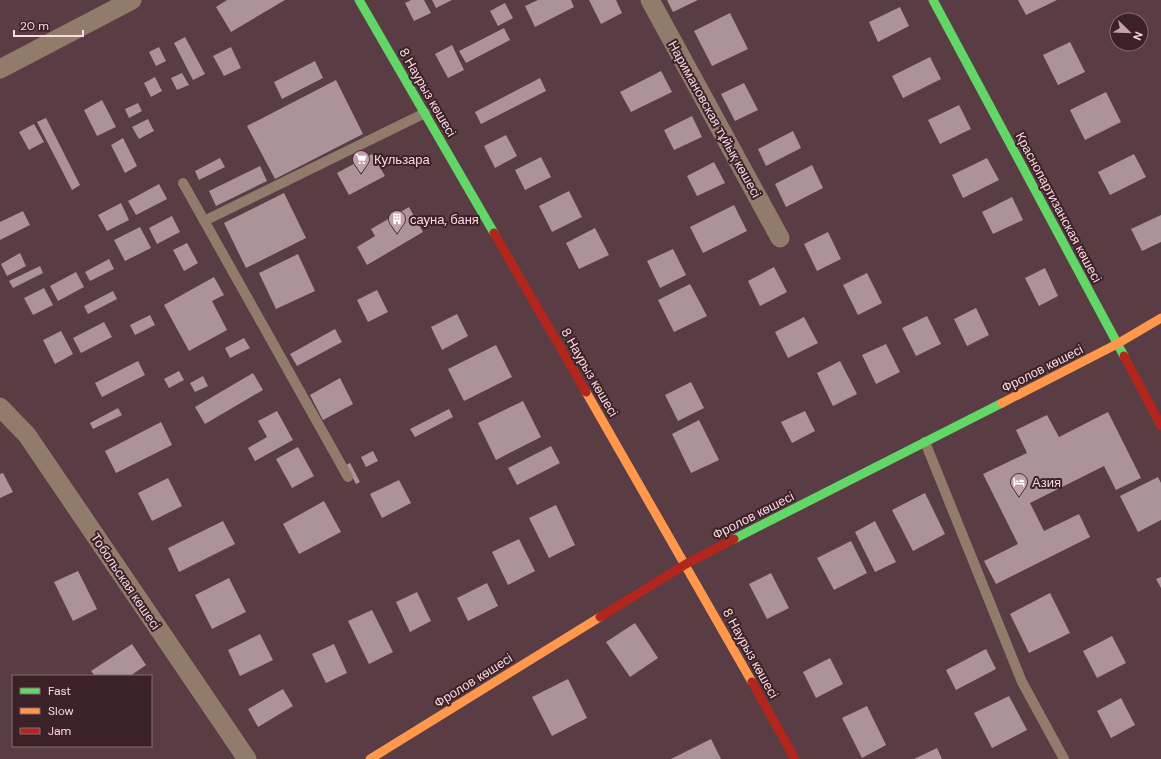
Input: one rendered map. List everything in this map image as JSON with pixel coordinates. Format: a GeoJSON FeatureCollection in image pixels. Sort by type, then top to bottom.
{"type":"FeatureCollection","features":[{"type":"Feature","properties":{"kind":"street"},"geometry":{"type":"LineString","coordinates":[[0,69],[132,0]]}},
{"type":"Feature","properties":{"kind":"street","name":"8 Наурыз көшесі"},"geometry":{"type":"LineString","coordinates":[[359,0],[686,564],[795,759]]}},
{"type":"Feature","properties":{"kind":"street","name":"Наримановская тұйық көшесі"},"geometry":{"type":"LineString","coordinates":[[650,0],[780,238]]}},
{"type":"Feature","properties":{"kind":"street","name":"Краснопартизанская көшесі"},"geometry":{"type":"LineString","coordinates":[[933,0],[1161,426]]}},
{"type":"Feature","properties":{"kind":"street","name":"Фролов көшесі"},"geometry":{"type":"LineString","coordinates":[[370,759],[686,564],[1117,344],[1161,318]]}},
{"type":"Feature","properties":{"kind":"street","name":"Тобольская көшесі"},"geometry":{"type":"LineString","coordinates":[[0,407],[27,435],[248,759]]}},
{"type":"Feature","properties":{"kind":"lane"},"geometry":{"type":"LineString","coordinates":[[204,221],[425,112]]}},
{"type":"Feature","properties":{"kind":"lane"},"geometry":{"type":"LineString","coordinates":[[182,183],[348,477]]}},
{"type":"Feature","properties":{"kind":"lane"},"geometry":{"type":"LineString","coordinates":[[925,442],[1022,682],[1064,759]]}},
{"type":"Feature","properties":{"kind":"building"},"geometry":{"type":"Polygon","coordinates":[[[227,0],[285,0],[231,32],[216,7],[227,0]]]}},
{"type":"Feature","properties":{"kind":"building"},"geometry":{"type":"Polygon","coordinates":[[[411,0],[424,0],[431,13],[414,21],[405,3],[411,0]]]}},
{"type":"Feature","properties":{"kind":"building"},"geometry":{"type":"Polygon","coordinates":[[[432,0],[452,0],[436,8],[432,0]]]}},
{"type":"Feature","properties":{"kind":"building"},"geometry":{"type":"Polygon","coordinates":[[[538,0],[571,0],[574,7],[535,27],[525,6],[538,0]]]}},
{"type":"Feature","properties":{"kind":"building"},"geometry":{"type":"Polygon","coordinates":[[[589,0],[616,0],[622,13],[601,24],[589,0]]]}},
{"type":"Feature","properties":{"kind":"building"},"geometry":{"type":"Polygon","coordinates":[[[667,0],[698,0],[673,12],[667,0]]]}},
{"type":"Feature","properties":{"kind":"building"},"geometry":{"type":"Polygon","coordinates":[[[1018,0],[1057,0],[1026,15],[1018,0]]]}},
{"type":"Feature","properties":{"kind":"building"},"geometry":{"type":"Polygon","coordinates":[[[505,3],[513,18],[498,26],[490,11],[505,3]]]}},
{"type":"Feature","properties":{"kind":"building"},"geometry":{"type":"Polygon","coordinates":[[[900,7],[909,26],[878,42],[869,22],[900,7]]]}},
{"type":"Feature","properties":{"kind":"building"},"geometry":{"type":"Polygon","coordinates":[[[730,13],[748,49],[712,66],[694,31],[730,13]]]}},
{"type":"Feature","properties":{"kind":"building"},"geometry":{"type":"Polygon","coordinates":[[[504,28],[510,40],[466,63],[459,51],[504,28]]]}},
{"type":"Feature","properties":{"kind":"building"},"geometry":{"type":"Polygon","coordinates":[[[185,37],[205,74],[193,80],[174,43],[185,37]]]}},
{"type":"Feature","properties":{"kind":"building"},"geometry":{"type":"Polygon","coordinates":[[[1070,42],[1085,72],[1058,85],[1043,55],[1070,42]]]}},
{"type":"Feature","properties":{"kind":"building"},"geometry":{"type":"Polygon","coordinates":[[[452,45],[464,70],[448,78],[435,54],[452,45]]]}},
{"type":"Feature","properties":{"kind":"building"},"geometry":{"type":"Polygon","coordinates":[[[159,47],[166,61],[156,66],[149,52],[159,47]]]}},
{"type":"Feature","properties":{"kind":"building"},"geometry":{"type":"Polygon","coordinates":[[[231,47],[241,68],[224,76],[213,56],[231,47]]]}},
{"type":"Feature","properties":{"kind":"building"},"geometry":{"type":"Polygon","coordinates":[[[930,57],[941,79],[903,98],[892,76],[930,57]]]}},
{"type":"Feature","properties":{"kind":"building"},"geometry":{"type":"Polygon","coordinates":[[[315,61],[323,78],[282,99],[274,82],[315,61]]]}},
{"type":"Feature","properties":{"kind":"building"},"geometry":{"type":"Polygon","coordinates":[[[661,71],[672,92],[631,112],[620,92],[661,71]]]}},
{"type":"Feature","properties":{"kind":"building"},"geometry":{"type":"Polygon","coordinates":[[[182,73],[189,85],[177,90],[171,78],[182,73]]]}},
{"type":"Feature","properties":{"kind":"building"},"geometry":{"type":"Polygon","coordinates":[[[155,77],[162,91],[151,97],[144,83],[155,77]]]}},
{"type":"Feature","properties":{"kind":"building"},"geometry":{"type":"Polygon","coordinates":[[[540,78],[546,91],[481,124],[475,112],[540,78]]]}},
{"type":"Feature","properties":{"kind":"building"},"geometry":{"type":"Polygon","coordinates":[[[336,80],[363,134],[275,179],[247,126],[336,80]]]}},
{"type":"Feature","properties":{"kind":"building"},"geometry":{"type":"Polygon","coordinates":[[[744,83],[758,110],[735,121],[721,94],[744,83]]]}},
{"type":"Feature","properties":{"kind":"building"},"geometry":{"type":"Polygon","coordinates":[[[1106,92],[1121,122],[1085,140],[1070,110],[1106,92]]]}},
{"type":"Feature","properties":{"kind":"building"},"geometry":{"type":"Polygon","coordinates":[[[102,100],[116,127],[97,136],[84,110],[102,100]]]}},
{"type":"Feature","properties":{"kind":"building"},"geometry":{"type":"Polygon","coordinates":[[[138,103],[142,111],[129,118],[125,109],[138,103]]]}},
{"type":"Feature","properties":{"kind":"building"},"geometry":{"type":"Polygon","coordinates":[[[959,105],[971,129],[940,144],[928,120],[959,105]]]}},
{"type":"Feature","properties":{"kind":"building"},"geometry":{"type":"Polygon","coordinates":[[[692,116],[702,137],[674,150],[664,130],[692,116]]]}},
{"type":"Feature","properties":{"kind":"building"},"geometry":{"type":"Polygon","coordinates":[[[46,118],[80,185],[72,190],[37,122],[46,118]]]}},
{"type":"Feature","properties":{"kind":"building"},"geometry":{"type":"Polygon","coordinates":[[[148,119],[154,131],[139,139],[132,127],[148,119]]]}},
{"type":"Feature","properties":{"kind":"building"},"geometry":{"type":"Polygon","coordinates":[[[34,124],[44,142],[29,150],[19,132],[34,124]]]}},
{"type":"Feature","properties":{"kind":"building"},"geometry":{"type":"Polygon","coordinates":[[[793,131],[801,148],[766,166],[758,149],[793,131]]]}},
{"type":"Feature","properties":{"kind":"building"},"geometry":{"type":"Polygon","coordinates":[[[506,135],[517,156],[495,168],[484,146],[506,135]]]}},
{"type":"Feature","properties":{"kind":"building"},"geometry":{"type":"Polygon","coordinates":[[[123,138],[137,166],[125,173],[111,145],[123,138]]]}},
{"type":"Feature","properties":{"kind":"building","name":"Кульзара"},"geometry":{"type":"Polygon","coordinates":[[[372,154],[385,176],[349,195],[337,173],[372,154]]]}},
{"type":"Feature","properties":{"kind":"building"},"geometry":{"type":"Polygon","coordinates":[[[1134,154],[1146,177],[1110,195],[1098,172],[1134,154]]]}},
{"type":"Feature","properties":{"kind":"building"},"geometry":{"type":"Polygon","coordinates":[[[541,157],[551,177],[525,190],[515,170],[541,157]]]}},
{"type":"Feature","properties":{"kind":"building"},"geometry":{"type":"Polygon","coordinates":[[[220,158],[225,167],[199,180],[195,171],[220,158]]]}},
{"type":"Feature","properties":{"kind":"building"},"geometry":{"type":"Polygon","coordinates":[[[987,158],[999,180],[963,198],[952,175],[987,158]]]}},
{"type":"Feature","properties":{"kind":"building"},"geometry":{"type":"Polygon","coordinates":[[[714,162],[725,183],[697,196],[687,176],[714,162]]]}},
{"type":"Feature","properties":{"kind":"building"},"geometry":{"type":"Polygon","coordinates":[[[812,165],[823,188],[786,207],[775,184],[812,165]]]}},
{"type":"Feature","properties":{"kind":"building"},"geometry":{"type":"Polygon","coordinates":[[[260,166],[267,181],[216,206],[209,191],[260,166]]]}},
{"type":"Feature","properties":{"kind":"building"},"geometry":{"type":"Polygon","coordinates":[[[159,184],[167,199],[136,215],[128,201],[159,184]]]}},
{"type":"Feature","properties":{"kind":"building"},"geometry":{"type":"Polygon","coordinates":[[[569,191],[582,217],[552,232],[539,206],[569,191]]]}},
{"type":"Feature","properties":{"kind":"building"},"geometry":{"type":"Polygon","coordinates":[[[284,193],[306,238],[246,268],[224,223],[284,193]]]}},
{"type":"Feature","properties":{"kind":"building"},"geometry":{"type":"Polygon","coordinates":[[[1012,197],[1023,220],[993,234],[982,212],[1012,197]]]}},
{"type":"Feature","properties":{"kind":"building"},"geometry":{"type":"Polygon","coordinates":[[[121,203],[129,220],[107,231],[98,215],[121,203]]]}},
{"type":"Feature","properties":{"kind":"building"},"geometry":{"type":"Polygon","coordinates":[[[734,205],[747,231],[703,253],[690,227],[734,205]]]}},
{"type":"Feature","properties":{"kind":"building","name":"сауна, баня"},"geometry":{"type":"Polygon","coordinates":[[[409,207],[423,232],[367,265],[357,247],[375,236],[371,229],[409,207]]]}},
{"type":"Feature","properties":{"kind":"building"},"geometry":{"type":"Polygon","coordinates":[[[23,211],[30,225],[0,240],[0,222],[23,211]]]}},
{"type":"Feature","properties":{"kind":"building"},"geometry":{"type":"Polygon","coordinates":[[[1161,215],[1161,242],[1142,251],[1131,229],[1161,215]]]}},
{"type":"Feature","properties":{"kind":"building"},"geometry":{"type":"Polygon","coordinates":[[[172,216],[180,232],[157,244],[149,228],[172,216]]]}},
{"type":"Feature","properties":{"kind":"building"},"geometry":{"type":"Polygon","coordinates":[[[140,227],[151,248],[125,261],[114,240],[140,227]]]}},
{"type":"Feature","properties":{"kind":"building"},"geometry":{"type":"Polygon","coordinates":[[[595,228],[609,255],[579,269],[566,243],[595,228]]]}},
{"type":"Feature","properties":{"kind":"building"},"geometry":{"type":"Polygon","coordinates":[[[828,232],[841,259],[817,271],[804,244],[828,232]]]}},
{"type":"Feature","properties":{"kind":"building"},"geometry":{"type":"Polygon","coordinates":[[[187,243],[198,263],[184,271],[173,250],[187,243]]]}},
{"type":"Feature","properties":{"kind":"building"},"geometry":{"type":"Polygon","coordinates":[[[673,249],[686,275],[660,288],[647,261],[673,249]]]}},
{"type":"Feature","properties":{"kind":"building"},"geometry":{"type":"Polygon","coordinates":[[[20,253],[26,266],[7,276],[1,264],[20,253]]]}},
{"type":"Feature","properties":{"kind":"building"},"geometry":{"type":"Polygon","coordinates":[[[298,254],[315,291],[276,309],[259,273],[298,254]]]}},
{"type":"Feature","properties":{"kind":"building"},"geometry":{"type":"Polygon","coordinates":[[[109,259],[114,269],[90,281],[85,272],[109,259]]]}},
{"type":"Feature","properties":{"kind":"building"},"geometry":{"type":"Polygon","coordinates":[[[40,266],[43,273],[13,288],[9,281],[40,266]]]}},
{"type":"Feature","properties":{"kind":"building"},"geometry":{"type":"Polygon","coordinates":[[[774,267],[787,292],[760,306],[748,281],[774,267]]]}},
{"type":"Feature","properties":{"kind":"building"},"geometry":{"type":"Polygon","coordinates":[[[1045,268],[1058,296],[1039,306],[1025,278],[1045,268]]]}},
{"type":"Feature","properties":{"kind":"building"},"geometry":{"type":"Polygon","coordinates":[[[76,272],[84,287],[58,301],[50,286],[76,272]]]}},
{"type":"Feature","properties":{"kind":"building"},"geometry":{"type":"Polygon","coordinates":[[[867,273],[882,303],[858,315],[843,285],[867,273]]]}},
{"type":"Feature","properties":{"kind":"building"},"geometry":{"type":"Polygon","coordinates":[[[214,277],[224,295],[212,301],[227,330],[189,351],[164,305],[214,277]]]}},
{"type":"Feature","properties":{"kind":"building"},"geometry":{"type":"Polygon","coordinates":[[[690,284],[707,316],[674,332],[658,300],[690,284]]]}},
{"type":"Feature","properties":{"kind":"building"},"geometry":{"type":"Polygon","coordinates":[[[44,288],[53,305],[33,315],[24,298],[44,288]]]}},
{"type":"Feature","properties":{"kind":"building"},"geometry":{"type":"Polygon","coordinates":[[[377,290],[388,312],[368,322],[357,300],[377,290]]]}},
{"type":"Feature","properties":{"kind":"building"},"geometry":{"type":"Polygon","coordinates":[[[113,291],[117,299],[88,314],[84,306],[113,291]]]}},
{"type":"Feature","properties":{"kind":"building"},"geometry":{"type":"Polygon","coordinates":[[[976,308],[989,335],[967,346],[954,319],[976,308]]]}},
{"type":"Feature","properties":{"kind":"building"},"geometry":{"type":"Polygon","coordinates":[[[457,314],[468,336],[442,350],[431,327],[457,314]]]}},
{"type":"Feature","properties":{"kind":"building"},"geometry":{"type":"Polygon","coordinates":[[[150,315],[155,325],[135,335],[130,325],[150,315]]]}},
{"type":"Feature","properties":{"kind":"building"},"geometry":{"type":"Polygon","coordinates":[[[927,316],[941,344],[916,356],[902,328],[927,316]]]}},
{"type":"Feature","properties":{"kind":"building"},"geometry":{"type":"Polygon","coordinates":[[[804,317],[818,343],[788,358],[775,332],[804,317]]]}},
{"type":"Feature","properties":{"kind":"building"},"geometry":{"type":"Polygon","coordinates":[[[104,322],[112,337],[81,353],[73,338],[104,322]]]}},
{"type":"Feature","properties":{"kind":"building"},"geometry":{"type":"Polygon","coordinates":[[[335,329],[342,342],[297,366],[290,354],[335,329]]]}},
{"type":"Feature","properties":{"kind":"building"},"geometry":{"type":"Polygon","coordinates":[[[61,331],[73,354],[55,364],[43,340],[61,331]]]}},
{"type":"Feature","properties":{"kind":"building"},"geometry":{"type":"Polygon","coordinates":[[[244,338],[250,348],[230,358],[225,348],[244,338]]]}},
{"type":"Feature","properties":{"kind":"building"},"geometry":{"type":"Polygon","coordinates":[[[886,344],[900,372],[876,384],[862,355],[886,344]]]}},
{"type":"Feature","properties":{"kind":"building"},"geometry":{"type":"Polygon","coordinates":[[[496,345],[512,377],[464,401],[448,369],[496,345]]]}},
{"type":"Feature","properties":{"kind":"building"},"geometry":{"type":"Polygon","coordinates":[[[138,361],[145,375],[102,397],[95,383],[138,361]]]}},
{"type":"Feature","properties":{"kind":"building"},"geometry":{"type":"Polygon","coordinates":[[[840,361],[857,394],[833,406],[817,373],[840,361]]]}},
{"type":"Feature","properties":{"kind":"building"},"geometry":{"type":"Polygon","coordinates":[[[179,371],[184,380],[169,388],[164,379],[179,371]]]}},
{"type":"Feature","properties":{"kind":"building"},"geometry":{"type":"Polygon","coordinates":[[[253,373],[263,390],[205,424],[195,407],[253,373]]]}},
{"type":"Feature","properties":{"kind":"building"},"geometry":{"type":"Polygon","coordinates":[[[203,376],[208,386],[195,392],[190,383],[203,376]]]}},
{"type":"Feature","properties":{"kind":"building"},"geometry":{"type":"Polygon","coordinates":[[[340,378],[353,404],[323,420],[310,395],[340,378]]]}},
{"type":"Feature","properties":{"kind":"building"},"geometry":{"type":"Polygon","coordinates":[[[691,382],[704,408],[678,421],[665,395],[691,382]]]}},
{"type":"Feature","properties":{"kind":"building"},"geometry":{"type":"Polygon","coordinates":[[[523,401],[541,437],[496,460],[478,423],[523,401]]]}},
{"type":"Feature","properties":{"kind":"building"},"geometry":{"type":"Polygon","coordinates":[[[118,408],[122,415],[93,429],[90,423],[118,408]]]}},
{"type":"Feature","properties":{"kind":"building"},"geometry":{"type":"Polygon","coordinates":[[[449,409],[453,417],[415,437],[410,429],[449,409]]]}},
{"type":"Feature","properties":{"kind":"building"},"geometry":{"type":"Polygon","coordinates":[[[277,411],[293,440],[255,461],[248,448],[267,437],[258,421],[277,411]]]}},
{"type":"Feature","properties":{"kind":"building"},"geometry":{"type":"Polygon","coordinates":[[[805,411],[815,431],[792,443],[781,422],[805,411]]]}},
{"type":"Feature","properties":{"kind":"building","name":"Азия"},"geometry":{"type":"Polygon","coordinates":[[[1108,412],[1141,478],[1116,490],[1104,466],[1030,503],[1044,531],[1079,514],[1090,537],[996,584],[984,561],[1018,544],[983,474],[1027,453],[1016,430],[1047,415],[1059,437],[1108,412]]]}},
{"type":"Feature","properties":{"kind":"building"},"geometry":{"type":"Polygon","coordinates":[[[699,420],[719,460],[691,473],[672,434],[699,420]]]}},
{"type":"Feature","properties":{"kind":"building"},"geometry":{"type":"Polygon","coordinates":[[[161,422],[172,445],[116,473],[105,451],[161,422]]]}},
{"type":"Feature","properties":{"kind":"building"},"geometry":{"type":"Polygon","coordinates":[[[551,446],[560,463],[517,485],[508,468],[551,446]]]}},
{"type":"Feature","properties":{"kind":"building"},"geometry":{"type":"Polygon","coordinates":[[[298,447],[314,476],[292,488],[276,459],[298,447]]]}},
{"type":"Feature","properties":{"kind":"building"},"geometry":{"type":"Polygon","coordinates":[[[373,451],[378,461],[366,467],[361,457],[373,451]]]}},
{"type":"Feature","properties":{"kind":"building"},"geometry":{"type":"Polygon","coordinates":[[[350,463],[360,482],[356,484],[346,465],[350,463]]]}},
{"type":"Feature","properties":{"kind":"building"},"geometry":{"type":"Polygon","coordinates":[[[3,473],[13,492],[0,498],[0,474],[3,473]]]}},
{"type":"Feature","properties":{"kind":"building"},"geometry":{"type":"Polygon","coordinates":[[[1158,477],[1161,483],[1161,520],[1138,532],[1120,496],[1158,477]]]}},
{"type":"Feature","properties":{"kind":"building"},"geometry":{"type":"Polygon","coordinates":[[[168,478],[182,506],[152,521],[138,493],[168,478]]]}},
{"type":"Feature","properties":{"kind":"building"},"geometry":{"type":"Polygon","coordinates":[[[399,480],[411,503],[382,518],[370,494],[399,480]]]}},
{"type":"Feature","properties":{"kind":"building"},"geometry":{"type":"Polygon","coordinates":[[[925,493],[945,534],[913,551],[892,510],[925,493]]]}},
{"type":"Feature","properties":{"kind":"building"},"geometry":{"type":"Polygon","coordinates":[[[324,501],[341,532],[299,554],[283,524],[324,501]]]}},
{"type":"Feature","properties":{"kind":"building"},"geometry":{"type":"Polygon","coordinates":[[[556,505],[575,545],[549,558],[529,518],[556,505]]]}},
{"type":"Feature","properties":{"kind":"building"},"geometry":{"type":"Polygon","coordinates":[[[223,521],[235,544],[179,572],[168,548],[223,521]]]}},
{"type":"Feature","properties":{"kind":"building"},"geometry":{"type":"Polygon","coordinates":[[[875,521],[896,562],[875,572],[855,532],[875,521]]]}},
{"type":"Feature","properties":{"kind":"building"},"geometry":{"type":"Polygon","coordinates":[[[519,539],[535,571],[508,585],[492,552],[519,539]]]}},
{"type":"Feature","properties":{"kind":"building"},"geometry":{"type":"Polygon","coordinates":[[[851,541],[867,573],[834,590],[817,558],[851,541]]]}},
{"type":"Feature","properties":{"kind":"building"},"geometry":{"type":"Polygon","coordinates":[[[78,571],[97,609],[73,621],[54,582],[78,571]]]}},
{"type":"Feature","properties":{"kind":"building"},"geometry":{"type":"Polygon","coordinates":[[[771,573],[789,608],[767,619],[749,584],[771,573]]]}},
{"type":"Feature","properties":{"kind":"building"},"geometry":{"type":"Polygon","coordinates":[[[1161,577],[1161,588],[1156,579],[1161,577]]]}},
{"type":"Feature","properties":{"kind":"building"},"geometry":{"type":"Polygon","coordinates":[[[229,578],[246,612],[212,629],[195,595],[229,578]]]}},
{"type":"Feature","properties":{"kind":"building"},"geometry":{"type":"Polygon","coordinates":[[[487,583],[498,606],[468,621],[457,598],[487,583]]]}},
{"type":"Feature","properties":{"kind":"building"},"geometry":{"type":"Polygon","coordinates":[[[417,592],[431,621],[410,632],[396,602],[417,592]]]}},
{"type":"Feature","properties":{"kind":"building"},"geometry":{"type":"Polygon","coordinates":[[[1050,593],[1070,633],[1029,653],[1010,614],[1050,593]]]}},
{"type":"Feature","properties":{"kind":"building"},"geometry":{"type":"Polygon","coordinates":[[[372,610],[393,652],[369,664],[348,621],[372,610]]]}},
{"type":"Feature","properties":{"kind":"building"},"geometry":{"type":"Polygon","coordinates":[[[635,623],[658,658],[630,677],[606,642],[635,623]]]}},
{"type":"Feature","properties":{"kind":"building"},"geometry":{"type":"Polygon","coordinates":[[[260,634],[273,660],[240,676],[228,650],[260,634]]]}},
{"type":"Feature","properties":{"kind":"building"},"geometry":{"type":"Polygon","coordinates":[[[1112,636],[1126,663],[1097,678],[1083,651],[1112,636]]]}},
{"type":"Feature","properties":{"kind":"building"},"geometry":{"type":"Polygon","coordinates":[[[132,644],[146,665],[131,675],[94,675],[91,671],[132,644]]]}},
{"type":"Feature","properties":{"kind":"building"},"geometry":{"type":"Polygon","coordinates":[[[334,644],[347,673],[326,683],[312,654],[334,644]]]}},
{"type":"Feature","properties":{"kind":"building"},"geometry":{"type":"Polygon","coordinates":[[[986,649],[996,669],[956,690],[946,670],[986,649]]]}},
{"type":"Feature","properties":{"kind":"building"},"geometry":{"type":"Polygon","coordinates":[[[830,658],[843,684],[816,698],[803,672],[830,658]]]}},
{"type":"Feature","properties":{"kind":"building"},"geometry":{"type":"Polygon","coordinates":[[[568,679],[587,718],[552,736],[532,697],[568,679]]]}},
{"type":"Feature","properties":{"kind":"building"},"geometry":{"type":"Polygon","coordinates":[[[283,689],[293,706],[258,727],[248,709],[283,689]]]}},
{"type":"Feature","properties":{"kind":"building"},"geometry":{"type":"Polygon","coordinates":[[[1009,696],[1027,730],[992,748],[974,713],[1009,696]]]}},
{"type":"Feature","properties":{"kind":"building"},"geometry":{"type":"Polygon","coordinates":[[[1121,698],[1135,725],[1111,738],[1097,711],[1121,698]]]}},
{"type":"Feature","properties":{"kind":"building"},"geometry":{"type":"Polygon","coordinates":[[[867,706],[886,745],[862,758],[842,718],[867,706]]]}},
{"type":"Feature","properties":{"kind":"building"},"geometry":{"type":"Polygon","coordinates":[[[711,739],[721,759],[671,759],[711,739]]]}},
{"type":"Feature","properties":{"kind":"building"},"geometry":{"type":"Polygon","coordinates":[[[937,748],[942,759],[914,759],[937,748]]]}},
{"type":"Feature","properties":{"kind":"traffic: fast"},"geometry":{"type":"LineString","coordinates":[[359,0],[494,233]]}},
{"type":"Feature","properties":{"kind":"traffic: fast"},"geometry":{"type":"LineString","coordinates":[[933,0],[1124,356]]}},
{"type":"Feature","properties":{"kind":"traffic: fast"},"geometry":{"type":"LineString","coordinates":[[734,539],[1002,403]]}},
{"type":"Feature","properties":{"kind":"traffic: slow"},"geometry":{"type":"LineString","coordinates":[[1002,403],[1117,344],[1161,318]]}},
{"type":"Feature","properties":{"kind":"traffic: slow"},"geometry":{"type":"LineString","coordinates":[[586,392],[752,682]]}},
{"type":"Feature","properties":{"kind":"traffic: slow"},"geometry":{"type":"LineString","coordinates":[[370,759],[600,617]]}},
{"type":"Feature","properties":{"kind":"traffic: jam"},"geometry":{"type":"LineString","coordinates":[[494,233],[586,392]]}},
{"type":"Feature","properties":{"kind":"traffic: jam"},"geometry":{"type":"LineString","coordinates":[[1124,356],[1161,426]]}},
{"type":"Feature","properties":{"kind":"traffic: jam"},"geometry":{"type":"LineString","coordinates":[[600,617],[686,564],[734,539]]}},
{"type":"Feature","properties":{"kind":"traffic: jam"},"geometry":{"type":"LineString","coordinates":[[752,682],[795,759]]}},
{"type":"Feature","properties":{"kind":"place","name":"Кульзара"},"geometry":{"type":"Point","coordinates":[361,174]}},
{"type":"Feature","properties":{"kind":"place","name":"сауна, баня"},"geometry":{"type":"Point","coordinates":[397,234]}},
{"type":"Feature","properties":{"kind":"place","name":"Азия"},"geometry":{"type":"Point","coordinates":[1019,497]}}]}
